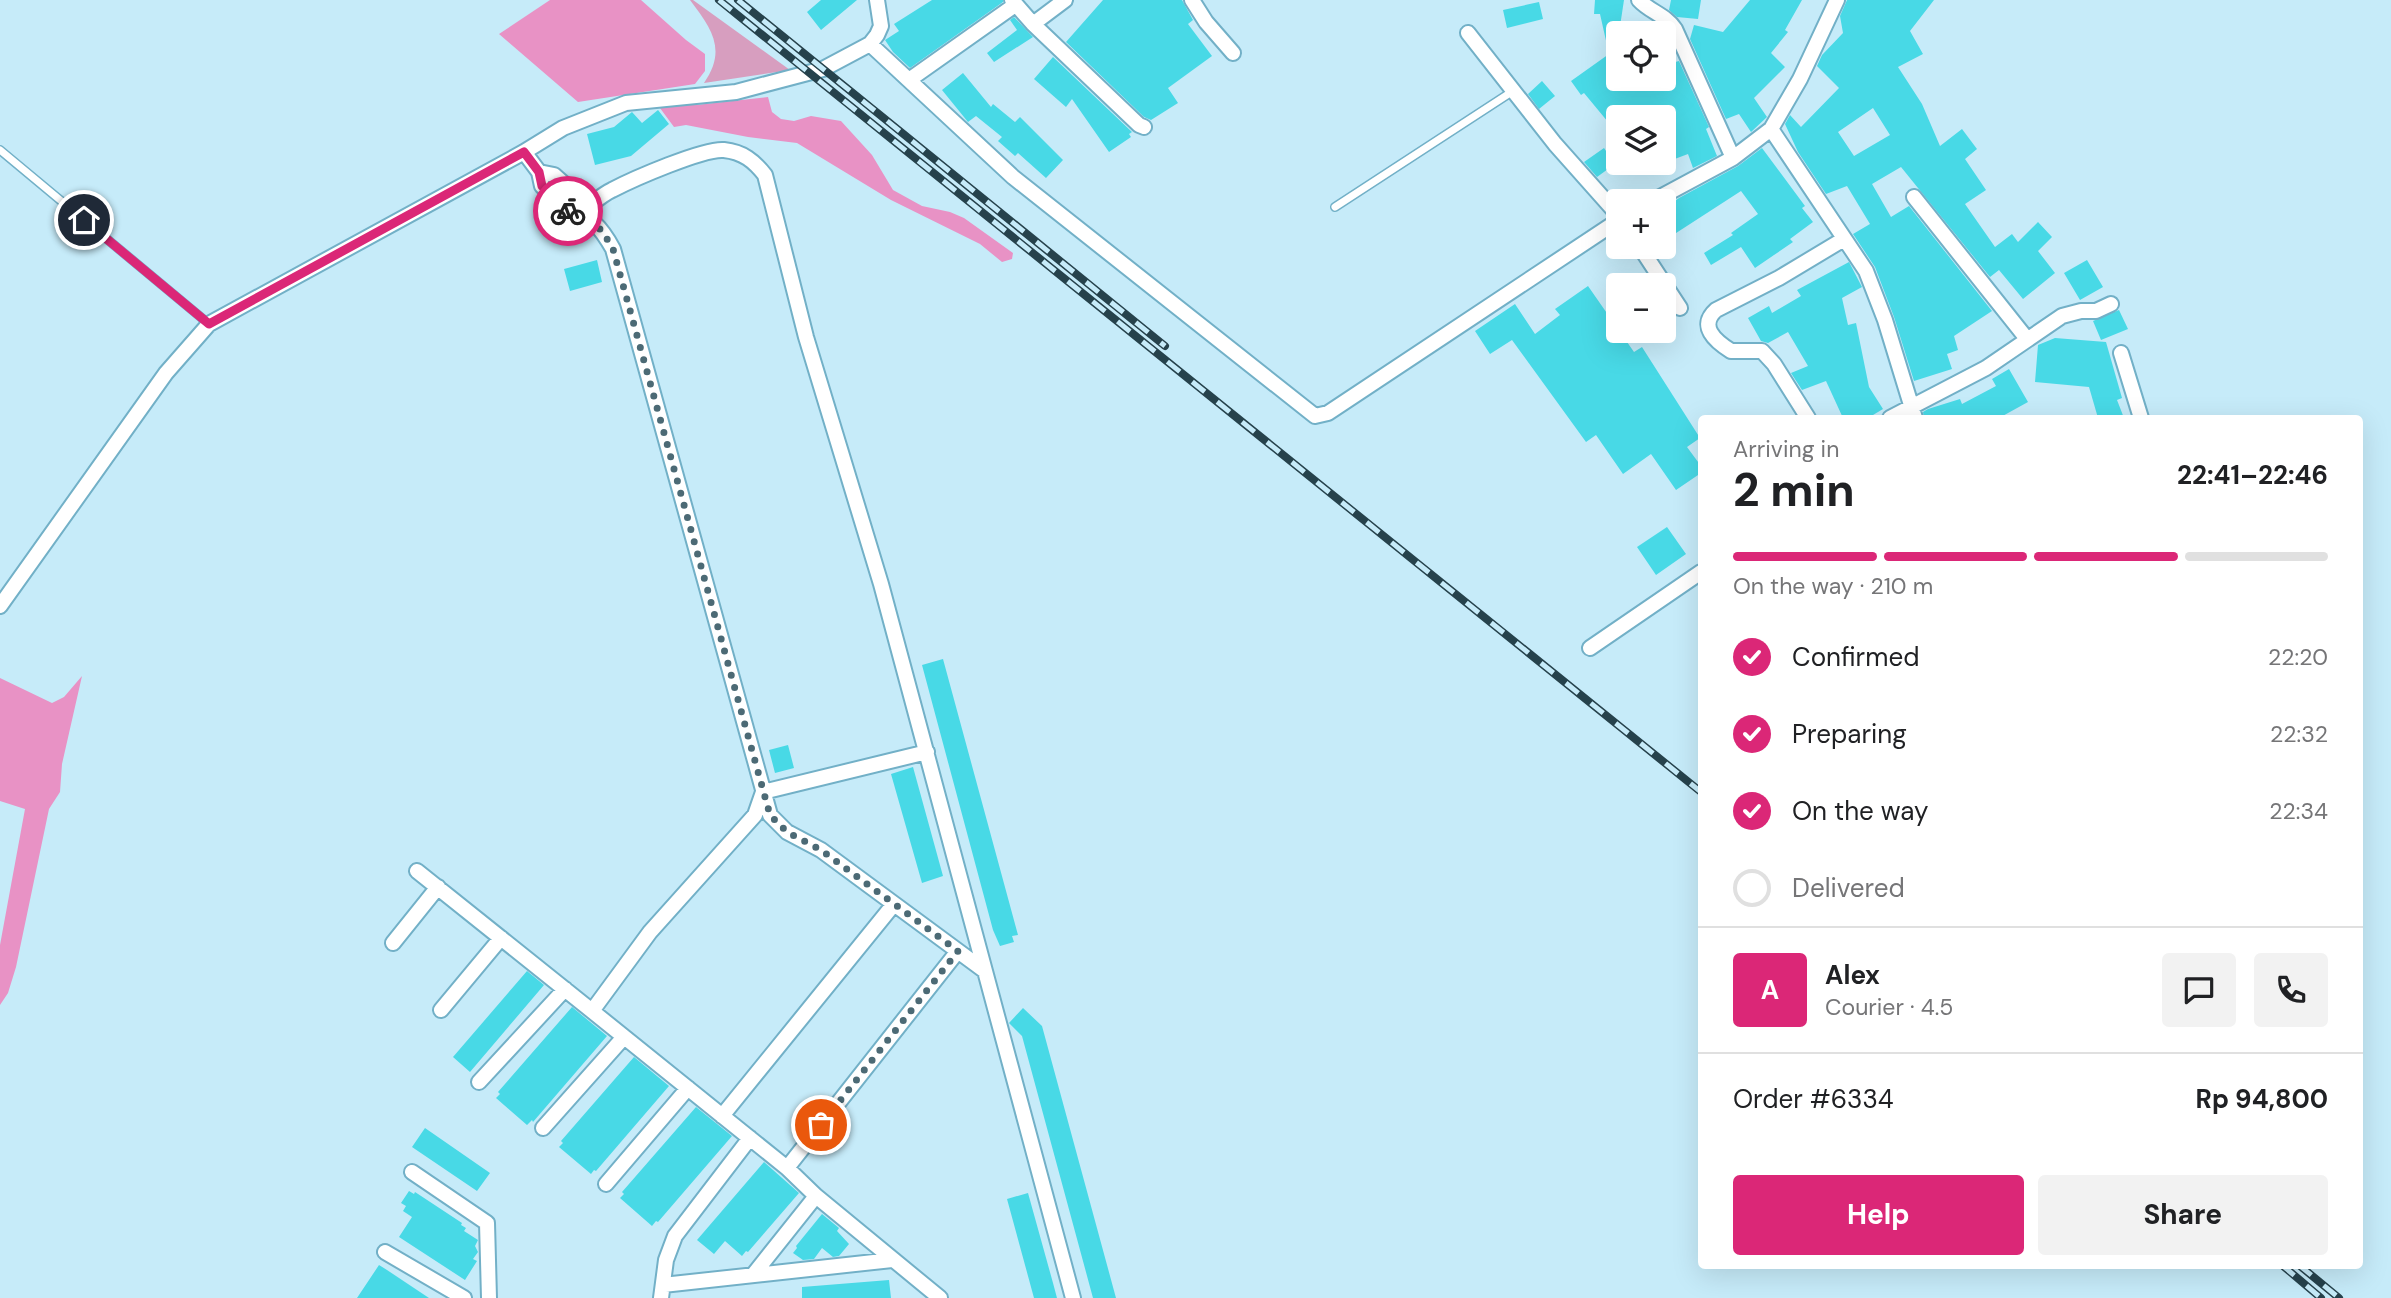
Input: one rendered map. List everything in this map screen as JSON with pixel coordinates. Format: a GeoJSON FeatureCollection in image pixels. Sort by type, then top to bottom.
{"type":"FeatureCollection","features":[{"type":"Feature","properties":{"kind":"street"},"geometry":{"type":"LineString","coordinates":[[0,606],[166,373],[209,324],[524,152],[563,128],[626,103],[736,92],[810,74],[870,44],[881,26],[877,0]]}},
{"type":"Feature","properties":{"kind":"street"},"geometry":{"type":"LineString","coordinates":[[1033,24],[1065,0]]}},
{"type":"Feature","properties":{"kind":"street"},"geometry":{"type":"LineString","coordinates":[[1192,0],[1206,22],[1233,53]]}},
{"type":"Feature","properties":{"kind":"street"},"geometry":{"type":"LineString","coordinates":[[1639,0],[1665,17],[1675,29],[1733,158]]}},
{"type":"Feature","properties":{"kind":"street"},"geometry":{"type":"LineString","coordinates":[[1675,189],[1733,158],[1772,129],[1800,79],[1837,0]]}},
{"type":"Feature","properties":{"kind":"street"},"geometry":{"type":"LineString","coordinates":[[909,80],[1014,3],[1144,127]]}},
{"type":"Feature","properties":{"kind":"street"},"geometry":{"type":"LineString","coordinates":[[1468,33],[1555,144],[1606,203]]}},
{"type":"Feature","properties":{"kind":"street"},"geometry":{"type":"LineString","coordinates":[[870,44],[1013,177],[1315,416],[1328,413],[1606,227]]}},
{"type":"Feature","properties":{"kind":"street"},"geometry":{"type":"LineString","coordinates":[[1772,129],[1866,271],[1875,290],[1913,412],[1986,368],[2062,316],[2081,311],[2096,311],[2111,304]]}},
{"type":"Feature","properties":{"kind":"street"},"geometry":{"type":"LineString","coordinates":[[581,212],[610,190],[704,152],[724,150],[740,154],[754,161],[765,175],[806,337],[881,584],[1073,1298]]}},
{"type":"Feature","properties":{"kind":"street"},"geometry":{"type":"LineString","coordinates":[[524,152],[539,172],[542,186],[566,211],[581,212],[603,232],[613,249],[770,815],[777,824],[821,850],[985,971]]}},
{"type":"Feature","properties":{"kind":"street"},"geometry":{"type":"LineString","coordinates":[[1914,197],[2027,339]]}},
{"type":"Feature","properties":{"kind":"street"},"geometry":{"type":"LineString","coordinates":[[1806,415],[1762,351],[1731,351],[1714,338],[1707,323],[1708,317],[1844,239]]}},
{"type":"Feature","properties":{"kind":"street"},"geometry":{"type":"LineString","coordinates":[[1648,259],[1681,308]]}},
{"type":"Feature","properties":{"kind":"street"},"geometry":{"type":"LineString","coordinates":[[2121,353],[2140,415]]}},
{"type":"Feature","properties":{"kind":"street"},"geometry":{"type":"LineString","coordinates":[[1590,648],[1698,574]]}},
{"type":"Feature","properties":{"kind":"street"},"geometry":{"type":"LineString","coordinates":[[763,792],[927,752]]}},
{"type":"Feature","properties":{"kind":"street"},"geometry":{"type":"LineString","coordinates":[[592,1011],[650,932],[755,815],[763,792]]}},
{"type":"Feature","properties":{"kind":"street"},"geometry":{"type":"LineString","coordinates":[[417,871],[787,1168],[816,1196],[940,1298]]}},
{"type":"Feature","properties":{"kind":"street"},"geometry":{"type":"LineString","coordinates":[[393,943],[438,887]]}},
{"type":"Feature","properties":{"kind":"street"},"geometry":{"type":"LineString","coordinates":[[722,1116],[894,904]]}},
{"type":"Feature","properties":{"kind":"street"},"geometry":{"type":"LineString","coordinates":[[441,1010],[501,938]]}},
{"type":"Feature","properties":{"kind":"street"},"geometry":{"type":"LineString","coordinates":[[787,1168],[958,951]]}},
{"type":"Feature","properties":{"kind":"street"},"geometry":{"type":"LineString","coordinates":[[479,1082],[565,989]]}},
{"type":"Feature","properties":{"kind":"street"},"geometry":{"type":"LineString","coordinates":[[542,1128],[624,1037]]}},
{"type":"Feature","properties":{"kind":"street"},"geometry":{"type":"LineString","coordinates":[[606,1184],[688,1088]]}},
{"type":"Feature","properties":{"kind":"street"},"geometry":{"type":"LineString","coordinates":[[750,1138],[675,1237],[666,1260],[662,1291],[753,1275],[892,1260]]}},
{"type":"Feature","properties":{"kind":"street"},"geometry":{"type":"LineString","coordinates":[[412,1172],[487,1223],[489,1298]]}},
{"type":"Feature","properties":{"kind":"street"},"geometry":{"type":"LineString","coordinates":[[753,1275],[816,1196]]}},
{"type":"Feature","properties":{"kind":"street"},"geometry":{"type":"LineString","coordinates":[[385,1252],[464,1298]]}},
{"type":"Feature","properties":{"kind":"lane"},"geometry":{"type":"LineString","coordinates":[[1335,207],[1513,91]]}},
{"type":"Feature","properties":{"kind":"lane"},"geometry":{"type":"LineString","coordinates":[[0,150],[209,324]]}},
{"type":"Feature","properties":{"kind":"shaded area"},"geometry":{"type":"Polygon","coordinates":[[[550,0],[641,0],[705,54],[705,71],[695,84],[578,102],[499,34],[550,0]]]}},
{"type":"Feature","properties":{"kind":"shaded area"},"geometry":{"type":"Polygon","coordinates":[[[690,0],[790,70],[704,83],[715,60],[714,40],[690,0]]]}},
{"type":"Feature","properties":{"kind":"shaded area"},"geometry":{"type":"Polygon","coordinates":[[[768,97],[772,112],[781,119],[794,121],[811,116],[841,121],[872,155],[893,190],[922,206],[964,218],[1013,253],[1012,259],[1002,262],[980,244],[891,200],[797,143],[686,125],[674,127],[657,104],[696,105],[768,97]]]}},
{"type":"Feature","properties":{"kind":"shaded area"},"geometry":{"type":"Polygon","coordinates":[[[82,676],[62,764],[60,792],[49,809],[16,967],[8,993],[0,1005],[0,945],[25,809],[0,801],[0,678],[52,703],[64,697],[82,676]]]}},
{"type":"Feature","properties":{"kind":"building"},"geometry":{"type":"Polygon","coordinates":[[[821,0],[857,0],[821,30],[807,12],[821,0]]]}},
{"type":"Feature","properties":{"kind":"building"},"geometry":{"type":"Polygon","coordinates":[[[932,0],[1003,2],[910,68],[885,40],[899,31],[894,24],[932,0]]]}},
{"type":"Feature","properties":{"kind":"building"},"geometry":{"type":"Polygon","coordinates":[[[1103,0],[1182,0],[1193,20],[1188,24],[1212,56],[1168,88],[1178,103],[1151,120],[1144,117],[1066,42],[1103,0]]]}},
{"type":"Feature","properties":{"kind":"building"},"geometry":{"type":"Polygon","coordinates":[[[1595,0],[1624,0],[1621,21],[1606,21],[1606,41],[1600,14],[1594,14],[1595,0]]]}},
{"type":"Feature","properties":{"kind":"building"},"geometry":{"type":"Polygon","coordinates":[[[1671,0],[1701,0],[1698,19],[1677,17],[1669,10],[1671,0]]]}},
{"type":"Feature","properties":{"kind":"building"},"geometry":{"type":"Polygon","coordinates":[[[1750,0],[1802,0],[1785,30],[1788,32],[1771,53],[1785,67],[1754,98],[1767,117],[1751,132],[1739,114],[1726,119],[1690,39],[1694,25],[1723,32],[1750,0]]]}},
{"type":"Feature","properties":{"kind":"building"},"geometry":{"type":"Polygon","coordinates":[[[1847,0],[1934,0],[1910,31],[1923,54],[1898,67],[1922,104],[1940,146],[1962,129],[1977,149],[1965,159],[1986,190],[1965,204],[1995,247],[2012,234],[2018,242],[2038,222],[2052,237],[2038,251],[2055,273],[2023,299],[1999,270],[1990,277],[1901,167],[1872,184],[1891,217],[1909,206],[1992,311],[1954,336],[1958,350],[1947,354],[1952,369],[1914,381],[1875,267],[1853,234],[1870,224],[1847,186],[1826,194],[1798,152],[1785,124],[1790,115],[1801,127],[1839,88],[1817,66],[1822,55],[1843,33],[1840,16],[1847,0]],[[1873,108],[1838,132],[1854,156],[1890,135],[1873,108]]]}},
{"type":"Feature","properties":{"kind":"building"},"geometry":{"type":"Polygon","coordinates":[[[1539,2],[1543,19],[1507,28],[1503,10],[1539,2]]]}},
{"type":"Feature","properties":{"kind":"building"},"geometry":{"type":"Polygon","coordinates":[[[1014,17],[1033,37],[994,62],[987,53],[1017,30],[1010,20],[1014,17]]]}},
{"type":"Feature","properties":{"kind":"building"},"geometry":{"type":"Polygon","coordinates":[[[1606,56],[1606,91],[1676,91],[1676,62],[1679,61],[1709,127],[1706,129],[1717,156],[1693,168],[1688,154],[1676,158],[1676,105],[1606,105],[1606,120],[1571,81],[1606,56]]]}},
{"type":"Feature","properties":{"kind":"building"},"geometry":{"type":"Polygon","coordinates":[[[1053,57],[1132,132],[1129,134],[1131,137],[1109,152],[1072,99],[1066,107],[1034,79],[1053,57]]]}},
{"type":"Feature","properties":{"kind":"building"},"geometry":{"type":"Polygon","coordinates":[[[963,73],[991,107],[993,104],[1015,122],[1020,117],[1063,160],[1046,178],[1018,153],[1015,156],[998,141],[1002,137],[976,116],[968,122],[942,90],[963,73]]]}},
{"type":"Feature","properties":{"kind":"building"},"geometry":{"type":"Polygon","coordinates":[[[1542,81],[1555,96],[1539,109],[1528,94],[1542,81]]]}},
{"type":"Feature","properties":{"kind":"building"},"geometry":{"type":"Polygon","coordinates":[[[658,110],[669,124],[631,156],[595,165],[587,134],[614,127],[632,112],[642,123],[658,110]]]}},
{"type":"Feature","properties":{"kind":"building"},"geometry":{"type":"Polygon","coordinates":[[[1604,148],[1606,151],[1606,170],[1597,177],[1584,162],[1604,148]]]}},
{"type":"Feature","properties":{"kind":"building"},"geometry":{"type":"Polygon","coordinates":[[[1762,148],[1805,206],[1802,208],[1813,222],[1790,239],[1793,242],[1755,268],[1741,247],[1711,265],[1704,253],[1733,235],[1731,233],[1758,214],[1741,191],[1676,233],[1676,200],[1738,166],[1762,148]]]}},
{"type":"Feature","properties":{"kind":"building"},"geometry":{"type":"Polygon","coordinates":[[[597,260],[602,282],[570,291],[564,269],[597,260]]]}},
{"type":"Feature","properties":{"kind":"building"},"geometry":{"type":"Polygon","coordinates":[[[2087,260],[2103,287],[2080,300],[2064,273],[2087,260]]]}},
{"type":"Feature","properties":{"kind":"building"},"geometry":{"type":"Polygon","coordinates":[[[1849,262],[1862,287],[1842,298],[1848,325],[1856,323],[1869,387],[1883,409],[1873,415],[1842,415],[1826,381],[1802,390],[1791,373],[1808,366],[1788,332],[1768,343],[1761,341],[1748,318],[1769,306],[1772,313],[1801,296],[1797,290],[1849,262]]]}},
{"type":"Feature","properties":{"kind":"building"},"geometry":{"type":"Polygon","coordinates":[[[1588,286],[1606,312],[1606,343],[1628,343],[1634,352],[1642,347],[1698,435],[1698,439],[1687,447],[1698,462],[1698,475],[1676,490],[1651,454],[1623,474],[1596,435],[1586,442],[1512,340],[1490,354],[1475,331],[1515,304],[1535,334],[1560,315],[1555,309],[1588,286]]]}},
{"type":"Feature","properties":{"kind":"building"},"geometry":{"type":"Polygon","coordinates":[[[2119,310],[2128,329],[2101,340],[2093,321],[2119,310]]]}},
{"type":"Feature","properties":{"kind":"building"},"geometry":{"type":"Polygon","coordinates":[[[2055,338],[2106,342],[2122,398],[2117,400],[2123,415],[2097,415],[2089,387],[2035,382],[2038,345],[2055,338]]]}},
{"type":"Feature","properties":{"kind":"building"},"geometry":{"type":"Polygon","coordinates":[[[2009,369],[2028,402],[2004,415],[1924,415],[1923,412],[1928,409],[1960,399],[1962,404],[1996,386],[1992,379],[2009,369]]]}},
{"type":"Feature","properties":{"kind":"building"},"geometry":{"type":"Polygon","coordinates":[[[1667,527],[1686,554],[1656,575],[1637,547],[1667,527]]]}},
{"type":"Feature","properties":{"kind":"building"},"geometry":{"type":"Polygon","coordinates":[[[943,659],[1018,935],[1012,936],[1014,942],[1000,946],[993,930],[922,665],[943,659]]]}},
{"type":"Feature","properties":{"kind":"building"},"geometry":{"type":"Polygon","coordinates":[[[788,745],[794,768],[775,773],[769,750],[788,745]]]}},
{"type":"Feature","properties":{"kind":"building"},"geometry":{"type":"Polygon","coordinates":[[[913,767],[943,876],[922,883],[891,774],[913,767]]]}},
{"type":"Feature","properties":{"kind":"building"},"geometry":{"type":"Polygon","coordinates":[[[527,971],[544,985],[470,1072],[453,1057],[527,971]]]}},
{"type":"Feature","properties":{"kind":"building"},"geometry":{"type":"Polygon","coordinates":[[[572,1007],[607,1036],[533,1122],[532,1120],[527,1125],[496,1098],[500,1094],[498,1092],[572,1007]]]}},
{"type":"Feature","properties":{"kind":"building"},"geometry":{"type":"Polygon","coordinates":[[[1023,1008],[1042,1026],[1116,1298],[1093,1298],[1022,1036],[1009,1023],[1023,1008]]]}},
{"type":"Feature","properties":{"kind":"building"},"geometry":{"type":"Polygon","coordinates":[[[634,1057],[669,1086],[591,1174],[559,1147],[563,1143],[561,1141],[634,1057]]]}},
{"type":"Feature","properties":{"kind":"building"},"geometry":{"type":"Polygon","coordinates":[[[696,1107],[732,1136],[652,1226],[620,1198],[624,1194],[622,1192],[696,1107]]]}},
{"type":"Feature","properties":{"kind":"building"},"geometry":{"type":"Polygon","coordinates":[[[425,1128],[490,1173],[477,1191],[412,1147],[425,1128]]]}},
{"type":"Feature","properties":{"kind":"building"},"geometry":{"type":"Polygon","coordinates":[[[764,1162],[799,1193],[748,1252],[742,1256],[725,1241],[714,1254],[697,1240],[764,1162]]]}},
{"type":"Feature","properties":{"kind":"building"},"geometry":{"type":"Polygon","coordinates":[[[409,1191],[414,1194],[415,1192],[462,1223],[466,1228],[464,1231],[478,1240],[475,1246],[478,1252],[473,1259],[477,1261],[465,1280],[399,1237],[412,1217],[403,1211],[406,1206],[401,1203],[409,1191]]]}},
{"type":"Feature","properties":{"kind":"building"},"geometry":{"type":"Polygon","coordinates":[[[1028,1193],[1057,1298],[1034,1298],[1007,1199],[1028,1193]]]}},
{"type":"Feature","properties":{"kind":"building"},"geometry":{"type":"Polygon","coordinates":[[[822,1214],[839,1228],[837,1231],[849,1244],[839,1256],[833,1257],[822,1248],[814,1259],[803,1260],[793,1253],[822,1214]]]}},
{"type":"Feature","properties":{"kind":"building"},"geometry":{"type":"Polygon","coordinates":[[[379,1265],[387,1270],[429,1298],[357,1298],[379,1265]]]}},
{"type":"Feature","properties":{"kind":"building"},"geometry":{"type":"Polygon","coordinates":[[[889,1280],[891,1298],[802,1298],[802,1287],[889,1280]]]}},
{"type":"Feature","properties":{"kind":"railway"},"geometry":{"type":"LineString","coordinates":[[719,0],[1698,790]]}},
{"type":"Feature","properties":{"kind":"railway"},"geometry":{"type":"LineString","coordinates":[[738,0],[1165,346]]}},
{"type":"Feature","properties":{"kind":"railway"},"geometry":{"type":"LineString","coordinates":[[2287,1269],[2321,1298]]}},
{"type":"Feature","properties":{"kind":"railway"},"geometry":{"type":"LineString","coordinates":[[2304,1269],[2339,1298]]}},
{"type":"Feature","properties":{"kind":"way so far"},"geometry":{"type":"LineString","coordinates":[[568,211],[581,212],[603,232],[613,249],[770,815],[787,832],[821,850],[958,951],[821,1125]]}},
{"type":"Feature","properties":{"kind":"route"},"geometry":{"type":"LineString","coordinates":[[84,220],[209,324],[524,152],[539,172],[542,186],[568,211]]}}]}
